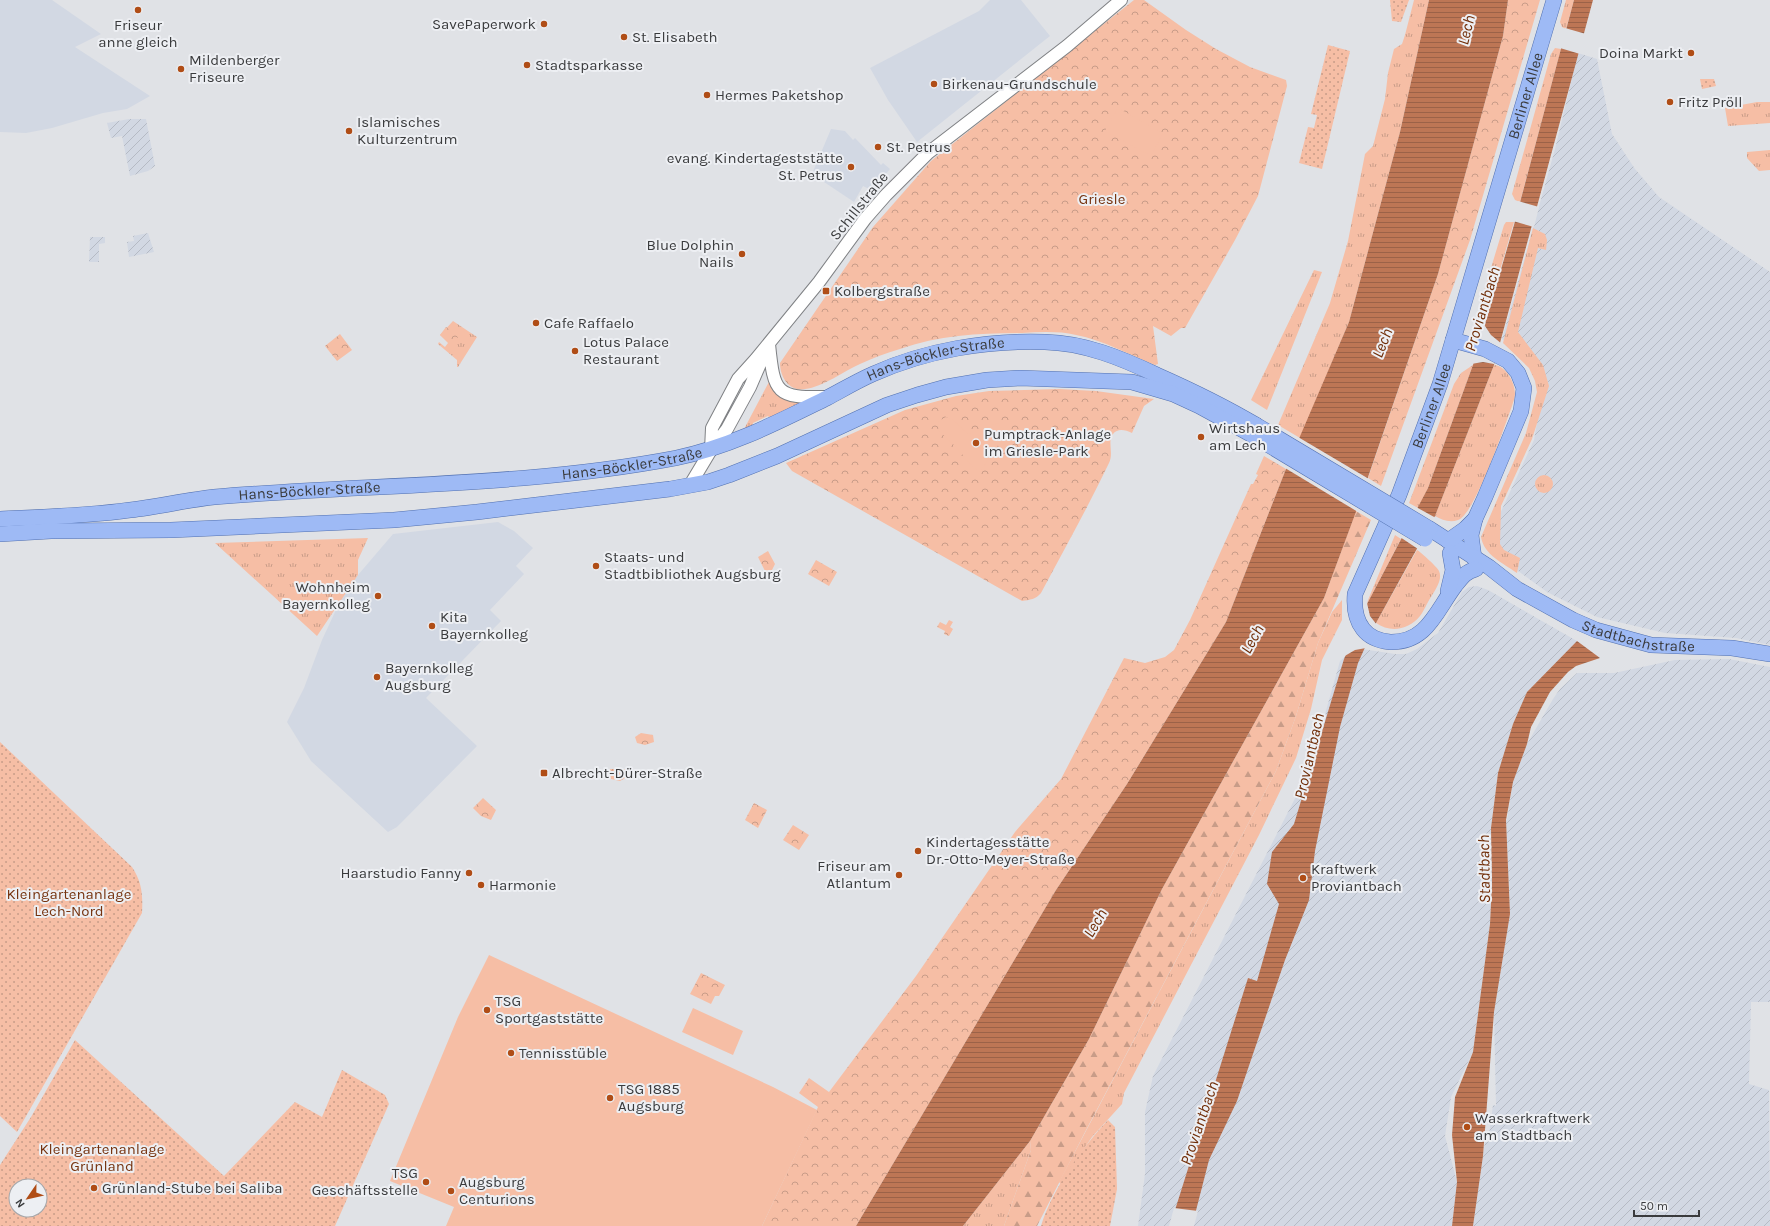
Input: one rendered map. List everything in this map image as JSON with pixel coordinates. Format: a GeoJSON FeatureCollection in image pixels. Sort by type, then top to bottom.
{"type":"FeatureCollection","features":[{"type":"Feature","properties":{"kind":"main road","name":"Berliner Allee"},"geometry":{"type":"LineString","coordinates":[[1446,597],[1427,628],[1412,638],[1394,642],[1379,640],[1366,633],[1358,622],[1355,609],[1356,594],[1398,495],[1440,384],[1554,0]]}},
{"type":"Feature","properties":{"kind":"main road"},"geometry":{"type":"LineString","coordinates":[[1446,597],[1466,572],[1475,564],[1471,535],[1475,518],[1488,491],[1521,411],[1524,394],[1522,381],[1515,368],[1498,355],[1476,346],[1453,340]]}},
{"type":"Feature","properties":{"kind":"main road","name":"Hans-Böckler-Straße"},"geometry":{"type":"LineString","coordinates":[[0,519],[127,511],[211,497],[404,486],[592,472],[711,450],[767,427],[872,374],[903,362],[932,354],[979,346],[1018,342],[1075,344],[1108,354],[1182,386],[1227,415]]}},
{"type":"Feature","properties":{"kind":"main road","name":"Hans-Böckler-Straße"},"geometry":{"type":"LineString","coordinates":[[0,534],[51,531],[171,530],[394,520],[614,497],[708,482],[777,456],[887,405],[946,387],[987,380],[1020,378],[1132,382],[1173,394],[1227,415]]}},
{"type":"Feature","properties":{"kind":"main road","name":"Stadtbachstraße"},"geometry":{"type":"LineString","coordinates":[[1227,415],[1449,547],[1475,564],[1484,575],[1517,589],[1574,620],[1596,630],[1651,645],[1732,648],[1770,654]]}},
{"type":"Feature","properties":{"kind":"main road"},"geometry":{"type":"LineString","coordinates":[[1446,597],[1453,570],[1449,547],[1475,518]]}},
{"type":"Feature","properties":{"kind":"street","name":"Schillstraße"},"geometry":{"type":"LineString","coordinates":[[690,485],[711,450],[728,429],[750,387],[769,343],[832,264],[865,219],[910,170],[928,153],[1066,46],[1121,0]]}},
{"type":"Feature","properties":{"kind":"street"},"geometry":{"type":"LineString","coordinates":[[769,343],[774,379],[777,386],[782,391],[794,397],[828,397]]}},
{"type":"Feature","properties":{"kind":"shaded area"},"geometry":{"type":"Polygon","coordinates":[[[0,0],[52,0],[101,34],[75,47],[150,96],[127,109],[103,113],[52,128],[26,133],[0,132],[0,0]]]}},
{"type":"Feature","properties":{"kind":"shaded area","name":"Birkenau-Grundschule"},"geometry":{"type":"Polygon","coordinates":[[[990,0],[1021,0],[1050,36],[917,142],[888,100],[870,68],[979,11],[990,0]]]}},
{"type":"Feature","properties":{"kind":"shaded area"},"geometry":{"type":"Polygon","coordinates":[[[1578,53],[1597,59],[1612,134],[1635,169],[1659,197],[1770,272],[1770,645],[1736,638],[1665,633],[1597,617],[1547,592],[1503,560],[1492,531],[1534,440],[1542,393],[1534,366],[1502,339],[1555,149],[1578,53]]]}},
{"type":"Feature","properties":{"kind":"shaded area"},"geometry":{"type":"Polygon","coordinates":[[[129,119],[146,119],[155,166],[148,171],[130,176],[122,136],[111,138],[107,123],[129,119]]]}},
{"type":"Feature","properties":{"kind":"shaded area","name":"evang. Kindertageststätte St. Petrus"},"geometry":{"type":"Polygon","coordinates":[[[831,129],[845,131],[853,140],[855,138],[881,165],[883,163],[890,169],[879,182],[875,179],[869,189],[863,186],[854,202],[812,174],[831,129]]]}},
{"type":"Feature","properties":{"kind":"shaded area"},"geometry":{"type":"Polygon","coordinates":[[[148,233],[154,252],[129,257],[127,242],[134,241],[133,236],[148,233]]]}},
{"type":"Feature","properties":{"kind":"shaded area"},"geometry":{"type":"Polygon","coordinates":[[[90,237],[105,237],[105,243],[99,244],[99,262],[89,262],[90,237]]]}},
{"type":"Feature","properties":{"kind":"shaded area","name":"Bayernkolleg Augsburg"},"geometry":{"type":"Polygon","coordinates":[[[498,522],[514,531],[533,548],[516,566],[524,574],[490,610],[501,621],[426,698],[477,746],[397,827],[388,832],[311,761],[287,722],[304,688],[322,640],[341,599],[358,575],[393,534],[498,522]]]}},
{"type":"Feature","properties":{"kind":"shaded area"},"geometry":{"type":"Polygon","coordinates":[[[1477,586],[1488,590],[1577,641],[1527,692],[1513,724],[1498,773],[1491,828],[1492,883],[1490,924],[1473,1052],[1451,1097],[1445,1136],[1457,1182],[1452,1226],[1138,1226],[1145,1174],[1145,1112],[1153,1076],[1309,771],[1340,661],[1347,655],[1362,649],[1395,654],[1406,654],[1417,649],[1438,633],[1462,592],[1469,587],[1477,586]]]}},
{"type":"Feature","properties":{"kind":"shaded area"},"geometry":{"type":"Polygon","coordinates":[[[1729,659],[1770,667],[1770,1002],[1751,1002],[1749,1084],[1769,1090],[1770,1226],[1473,1226],[1485,1142],[1488,1142],[1493,1105],[1496,1106],[1494,1012],[1510,914],[1506,820],[1513,782],[1527,744],[1560,689],[1577,673],[1614,673],[1675,660],[1729,659]]]}},
{"type":"Feature","properties":{"kind":"green space","name":"Griesle"},"geometry":{"type":"Polygon","coordinates":[[[1134,0],[1144,0],[1216,49],[1250,67],[1286,80],[1287,86],[1258,196],[1235,240],[1185,328],[1181,328],[1171,336],[1153,326],[1158,364],[1155,365],[1096,340],[1070,334],[1043,332],[976,334],[915,344],[890,352],[860,364],[812,388],[799,389],[790,386],[784,378],[780,368],[780,363],[873,227],[931,161],[1134,0]]]}},
{"type":"Feature","properties":{"kind":"green space"},"geometry":{"type":"Polygon","coordinates":[[[1390,0],[1409,0],[1401,22],[1392,21],[1390,0]]]}},
{"type":"Feature","properties":{"kind":"green space"},"geometry":{"type":"Polygon","coordinates":[[[1414,0],[1429,0],[1400,132],[1349,322],[1300,438],[1278,425],[1330,303],[1348,241],[1365,154],[1373,146],[1385,99],[1388,73],[1394,49],[1402,44],[1414,0]]]}},
{"type":"Feature","properties":{"kind":"green space"},"geometry":{"type":"Polygon","coordinates":[[[1508,0],[1540,0],[1470,240],[1381,486],[1368,478],[1438,274],[1503,36],[1508,0]]]}},
{"type":"Feature","properties":{"kind":"green space"},"geometry":{"type":"Polygon","coordinates":[[[1566,0],[1574,0],[1566,29],[1562,27],[1560,22],[1566,0]]]}},
{"type":"Feature","properties":{"kind":"green space"},"geometry":{"type":"Polygon","coordinates":[[[1328,45],[1350,51],[1322,169],[1299,163],[1308,127],[1314,128],[1317,115],[1311,114],[1328,45]]]}},
{"type":"Feature","properties":{"kind":"green space"},"geometry":{"type":"Polygon","coordinates":[[[1555,48],[1561,49],[1520,202],[1515,200],[1512,194],[1551,54],[1555,48]]]}},
{"type":"Feature","properties":{"kind":"green space"},"geometry":{"type":"Polygon","coordinates":[[[1700,79],[1714,79],[1716,86],[1702,89],[1700,79]]]}},
{"type":"Feature","properties":{"kind":"green space"},"geometry":{"type":"Polygon","coordinates":[[[1757,102],[1770,102],[1770,123],[1728,126],[1725,108],[1757,102]]]}},
{"type":"Feature","properties":{"kind":"green space"},"geometry":{"type":"Polygon","coordinates":[[[1118,108],[1163,133],[1151,156],[1105,131],[1118,108]]]}},
{"type":"Feature","properties":{"kind":"green space"},"geometry":{"type":"Polygon","coordinates":[[[1770,150],[1770,170],[1759,171],[1747,158],[1747,152],[1770,150]]]}},
{"type":"Feature","properties":{"kind":"green space"},"geometry":{"type":"Polygon","coordinates":[[[1506,222],[1514,222],[1484,325],[1480,310],[1481,301],[1506,222]]]}},
{"type":"Feature","properties":{"kind":"green space"},"geometry":{"type":"Polygon","coordinates":[[[1533,228],[1545,234],[1547,240],[1546,250],[1538,248],[1518,332],[1543,365],[1549,386],[1532,439],[1501,506],[1500,544],[1504,550],[1520,558],[1517,573],[1490,554],[1481,537],[1526,433],[1537,392],[1535,381],[1529,368],[1503,343],[1533,228]]]}},
{"type":"Feature","properties":{"kind":"green space"},"geometry":{"type":"Polygon","coordinates":[[[1314,270],[1322,272],[1267,410],[1251,400],[1314,270]]]}},
{"type":"Feature","properties":{"kind":"green space"},"geometry":{"type":"Polygon","coordinates":[[[453,321],[477,337],[458,367],[457,360],[438,344],[439,342],[445,347],[448,343],[440,335],[453,321]]]}},
{"type":"Feature","properties":{"kind":"green space"},"geometry":{"type":"Polygon","coordinates":[[[446,327],[458,337],[452,345],[440,335],[446,327]]]}},
{"type":"Feature","properties":{"kind":"green space"},"geometry":{"type":"Polygon","coordinates":[[[340,334],[352,350],[337,361],[325,346],[340,334]]]}},
{"type":"Feature","properties":{"kind":"green space"},"geometry":{"type":"Polygon","coordinates":[[[1473,365],[1428,488],[1418,508],[1409,503],[1454,384],[1461,373],[1473,365]]]}},
{"type":"Feature","properties":{"kind":"green space"},"geometry":{"type":"Polygon","coordinates":[[[1494,365],[1506,371],[1512,380],[1515,394],[1512,406],[1488,469],[1465,515],[1458,520],[1443,520],[1435,516],[1494,365]]]}},
{"type":"Feature","properties":{"kind":"green space"},"geometry":{"type":"Polygon","coordinates":[[[770,380],[801,403],[770,418],[768,416],[753,423],[752,427],[743,431],[770,380]]]}},
{"type":"Feature","properties":{"kind":"green space"},"geometry":{"type":"Polygon","coordinates":[[[1059,389],[1096,391],[1154,399],[1144,406],[1132,433],[1122,430],[1115,432],[1111,437],[1111,455],[1109,463],[1041,593],[1037,597],[1030,600],[1022,601],[792,471],[786,463],[905,410],[956,396],[989,391],[1059,389]]]}},
{"type":"Feature","properties":{"kind":"green space","name":"Pumptrack-Anlage im Griesle-Park"},"geometry":{"type":"Polygon","coordinates":[[[946,417],[952,419],[968,434],[998,423],[1000,427],[1004,429],[1003,438],[980,472],[972,466],[956,447],[939,431],[939,421],[946,417]]]}},
{"type":"Feature","properties":{"kind":"green space"},"geometry":{"type":"Polygon","coordinates":[[[1264,456],[1286,469],[1226,622],[1127,784],[1056,890],[856,1226],[762,1226],[818,1107],[799,1093],[809,1078],[829,1092],[916,976],[1015,832],[1061,779],[1124,658],[1145,663],[1165,657],[1174,650],[1190,620],[1251,484],[1253,484],[1258,475],[1256,474],[1264,456]]]}},
{"type":"Feature","properties":{"kind":"green space"},"geometry":{"type":"Polygon","coordinates":[[[1544,475],[1550,478],[1553,484],[1550,490],[1544,493],[1538,490],[1535,484],[1538,478],[1544,475]]]}},
{"type":"Feature","properties":{"kind":"green space"},"geometry":{"type":"Polygon","coordinates":[[[1356,511],[1371,520],[1318,643],[1296,716],[1276,771],[1037,1226],[1004,1226],[1031,1150],[1030,1141],[1089,1039],[1162,889],[1324,598],[1356,511]]]}},
{"type":"Feature","properties":{"kind":"green space"},"geometry":{"type":"Polygon","coordinates":[[[1395,535],[1401,539],[1367,604],[1368,600],[1395,535]]]}},
{"type":"Feature","properties":{"kind":"green space"},"geometry":{"type":"Polygon","coordinates":[[[368,538],[358,560],[358,575],[317,636],[215,543],[368,538]]]}},
{"type":"Feature","properties":{"kind":"green space"},"geometry":{"type":"Polygon","coordinates":[[[1417,550],[1439,571],[1440,578],[1438,585],[1416,621],[1405,627],[1393,629],[1381,626],[1376,623],[1417,550]]]}},
{"type":"Feature","properties":{"kind":"green space"},"geometry":{"type":"Polygon","coordinates":[[[768,551],[775,564],[772,570],[766,573],[758,557],[768,551]]]}},
{"type":"Feature","properties":{"kind":"green space"},"geometry":{"type":"Polygon","coordinates":[[[816,560],[837,572],[829,586],[808,574],[816,560]]]}},
{"type":"Feature","properties":{"kind":"green space"},"geometry":{"type":"Polygon","coordinates":[[[1342,600],[1342,620],[1322,660],[1311,709],[1296,758],[1259,835],[1124,1093],[1122,1104],[1092,1137],[1061,1184],[1059,1182],[1276,771],[1296,716],[1318,643],[1332,612],[1342,600]]]}},
{"type":"Feature","properties":{"kind":"green space"},"geometry":{"type":"Polygon","coordinates":[[[949,620],[953,622],[950,627],[953,629],[949,636],[944,634],[945,631],[937,627],[940,622],[946,625],[949,620]]]}},
{"type":"Feature","properties":{"kind":"green space"},"geometry":{"type":"Polygon","coordinates":[[[641,733],[653,735],[654,742],[645,745],[637,743],[635,737],[641,733]]]}},
{"type":"Feature","properties":{"kind":"green space","name":"Kleingartenanlage Lech-Nord"},"geometry":{"type":"Polygon","coordinates":[[[0,742],[132,867],[140,883],[142,900],[142,913],[17,1132],[0,1116],[0,742]]]}},
{"type":"Feature","properties":{"kind":"green space"},"geometry":{"type":"Polygon","coordinates":[[[610,769],[625,769],[628,774],[627,777],[620,781],[611,779],[607,773],[610,769]]]}},
{"type":"Feature","properties":{"kind":"green space"},"geometry":{"type":"Polygon","coordinates":[[[483,798],[496,810],[491,820],[481,816],[473,808],[483,798]]]}},
{"type":"Feature","properties":{"kind":"green space"},"geometry":{"type":"Polygon","coordinates":[[[754,803],[767,810],[758,828],[745,820],[754,803]]]}},
{"type":"Feature","properties":{"kind":"green space"},"geometry":{"type":"Polygon","coordinates":[[[793,825],[809,835],[799,850],[783,840],[793,825]]]}},
{"type":"Feature","properties":{"kind":"green space","name":"TSG 1885 Augsburg"},"geometry":{"type":"Polygon","coordinates":[[[489,955],[773,1087],[817,1110],[762,1226],[446,1226],[454,1207],[390,1181],[458,1017],[489,955]]]}},
{"type":"Feature","properties":{"kind":"green space"},"geometry":{"type":"Polygon","coordinates":[[[701,973],[725,985],[719,996],[715,996],[711,1004],[690,994],[701,973]]]}},
{"type":"Feature","properties":{"kind":"green space"},"geometry":{"type":"Polygon","coordinates":[[[693,1008],[743,1031],[733,1055],[682,1032],[693,1008]]]}},
{"type":"Feature","properties":{"kind":"green space","name":"Kleingartenanlage Grünland"},"geometry":{"type":"Polygon","coordinates":[[[75,1040],[224,1176],[295,1102],[322,1117],[342,1070],[385,1095],[389,1104],[335,1226],[0,1226],[0,1165],[31,1117],[75,1040]]]}},
{"type":"Feature","properties":{"kind":"green space"},"geometry":{"type":"Polygon","coordinates":[[[1108,1120],[1115,1127],[1117,1189],[1110,1226],[1041,1226],[1060,1183],[1078,1156],[1108,1120]]]}},
{"type":"Feature","properties":{"kind":"green space"},"geometry":{"type":"Polygon","coordinates":[[[1030,1141],[1031,1150],[1004,1226],[963,1226],[1030,1141]]]}},
{"type":"Feature","properties":{"kind":"water","name":"Lech"},"geometry":{"type":"Polygon","coordinates":[[[1429,0],[1508,0],[1503,36],[1438,274],[1357,509],[1324,598],[1162,889],[1089,1039],[1030,1141],[963,1226],[856,1226],[1056,890],[1127,784],[1226,622],[1286,469],[1349,322],[1400,132],[1429,0]]]}},
{"type":"Feature","properties":{"kind":"water"},"geometry":{"type":"Polygon","coordinates":[[[1574,0],[1593,0],[1494,365],[1435,516],[1376,623],[1358,663],[1340,727],[1315,851],[1309,900],[1285,960],[1237,1101],[1209,1160],[1192,1226],[1170,1226],[1248,978],[1257,981],[1279,904],[1267,884],[1272,852],[1294,824],[1344,659],[1367,604],[1428,488],[1473,365],[1514,225],[1574,0]]]}},
{"type":"Feature","properties":{"kind":"water"},"geometry":{"type":"Polygon","coordinates":[[[1577,641],[1600,658],[1576,666],[1568,672],[1550,692],[1531,727],[1527,744],[1513,782],[1506,820],[1510,914],[1494,1012],[1483,1156],[1473,1226],[1452,1226],[1457,1182],[1452,1135],[1455,1097],[1473,1052],[1490,924],[1492,883],[1491,828],[1498,773],[1513,724],[1527,692],[1577,641]]]}},
{"type":"Feature","properties":{"kind":"pier"},"geometry":{"type":"Polygon","coordinates":[[[1565,28],[1586,34],[1580,54],[1560,48],[1565,28]]]}},
{"type":"Feature","properties":{"kind":"pier"},"geometry":{"type":"Polygon","coordinates":[[[1518,201],[1539,207],[1534,227],[1513,221],[1518,201]]]}},
{"type":"Feature","properties":{"kind":"pier"},"geometry":{"type":"Polygon","coordinates":[[[1483,323],[1491,335],[1502,344],[1494,364],[1483,362],[1471,364],[1483,323]]]}},
{"type":"Feature","properties":{"kind":"pier"},"geometry":{"type":"Polygon","coordinates":[[[1298,437],[1369,479],[1358,512],[1285,468],[1298,437]]]}},
{"type":"Feature","properties":{"kind":"pier"},"geometry":{"type":"Polygon","coordinates":[[[1416,507],[1436,518],[1418,549],[1400,537],[1416,507]]]}},
{"type":"Feature","properties":{"kind":"pier"},"geometry":{"type":"Polygon","coordinates":[[[1365,603],[1367,603],[1370,616],[1377,625],[1366,648],[1355,650],[1343,657],[1365,603]]]}},
{"type":"Feature","properties":{"kind":"pier"},"geometry":{"type":"Polygon","coordinates":[[[1174,1208],[1198,1211],[1194,1226],[1169,1226],[1174,1208]]]}},
{"type":"Feature","properties":{"kind":"place","name":"Friseur anne gleich"},"geometry":{"type":"Point","coordinates":[138,10]}},
{"type":"Feature","properties":{"kind":"place","name":"SavePaperwork"},"geometry":{"type":"Point","coordinates":[544,24]}},
{"type":"Feature","properties":{"kind":"place","name":"St. Elisabeth"},"geometry":{"type":"Point","coordinates":[624,37]}},
{"type":"Feature","properties":{"kind":"place","name":"Doina Markt"},"geometry":{"type":"Point","coordinates":[1691,53]}},
{"type":"Feature","properties":{"kind":"place","name":"Stadtsparkasse"},"geometry":{"type":"Point","coordinates":[527,65]}},
{"type":"Feature","properties":{"kind":"place","name":"Mildenberger Friseure"},"geometry":{"type":"Point","coordinates":[181,69]}},
{"type":"Feature","properties":{"kind":"place","name":"Birkenau-Grundschule"},"geometry":{"type":"Point","coordinates":[934,84]}},
{"type":"Feature","properties":{"kind":"place","name":"Hermes Paketshop"},"geometry":{"type":"Point","coordinates":[707,95]}},
{"type":"Feature","properties":{"kind":"place","name":"Fritz Pröll"},"geometry":{"type":"Point","coordinates":[1670,102]}},
{"type":"Feature","properties":{"kind":"place","name":"Islamisches Kulturzentrum"},"geometry":{"type":"Point","coordinates":[349,131]}},
{"type":"Feature","properties":{"kind":"place","name":"St. Petrus"},"geometry":{"type":"Point","coordinates":[878,147]}},
{"type":"Feature","properties":{"kind":"place","name":"evang. Kindertageststätte St. Petrus"},"geometry":{"type":"Point","coordinates":[851,167]}},
{"type":"Feature","properties":{"kind":"place","name":"Blue Dolphin Nails"},"geometry":{"type":"Point","coordinates":[742,254]}},
{"type":"Feature","properties":{"kind":"place","name":"Kolbergstraße"},"geometry":{"type":"Point","coordinates":[826,291]}},
{"type":"Feature","properties":{"kind":"place","name":"Cafe Raffaelo"},"geometry":{"type":"Point","coordinates":[536,323]}},
{"type":"Feature","properties":{"kind":"place","name":"Lotus Palace Restaurant"},"geometry":{"type":"Point","coordinates":[575,351]}},
{"type":"Feature","properties":{"kind":"place","name":"Wirtshaus am Lech"},"geometry":{"type":"Point","coordinates":[1201,437]}},
{"type":"Feature","properties":{"kind":"place","name":"Pumptrack-Anlage im Griesle-Park"},"geometry":{"type":"Point","coordinates":[976,443]}},
{"type":"Feature","properties":{"kind":"place","name":"Staats- und Stadtbibliothek Augsburg"},"geometry":{"type":"Point","coordinates":[596,566]}},
{"type":"Feature","properties":{"kind":"place","name":"Wohnheim Bayernkolleg"},"geometry":{"type":"Point","coordinates":[378,596]}},
{"type":"Feature","properties":{"kind":"place","name":"Kita Bayernkolleg"},"geometry":{"type":"Point","coordinates":[432,626]}},
{"type":"Feature","properties":{"kind":"place","name":"Bayernkolleg Augsburg"},"geometry":{"type":"Point","coordinates":[377,677]}},
{"type":"Feature","properties":{"kind":"place","name":"Albrecht-Dürer-Straße"},"geometry":{"type":"Point","coordinates":[544,773]}},
{"type":"Feature","properties":{"kind":"place","name":"Kindertagesstätte Dr.-Otto-Meyer-Straße"},"geometry":{"type":"Point","coordinates":[918,851]}},
{"type":"Feature","properties":{"kind":"place","name":"Haarstudio Fanny"},"geometry":{"type":"Point","coordinates":[469,873]}},
{"type":"Feature","properties":{"kind":"place","name":"Friseur am Atlantum"},"geometry":{"type":"Point","coordinates":[899,875]}},
{"type":"Feature","properties":{"kind":"place","name":"Kraftwerk Proviantbach"},"geometry":{"type":"Point","coordinates":[1303,878]}},
{"type":"Feature","properties":{"kind":"place","name":"Harmonie"},"geometry":{"type":"Point","coordinates":[481,885]}},
{"type":"Feature","properties":{"kind":"place","name":"TSG Sportgaststätte"},"geometry":{"type":"Point","coordinates":[487,1010]}},
{"type":"Feature","properties":{"kind":"place","name":"Tennisstüble"},"geometry":{"type":"Point","coordinates":[511,1053]}},
{"type":"Feature","properties":{"kind":"place","name":"TSG 1885 Augsburg"},"geometry":{"type":"Point","coordinates":[610,1098]}},
{"type":"Feature","properties":{"kind":"place","name":"Wasserkraftwerk am Stadtbach"},"geometry":{"type":"Point","coordinates":[1467,1127]}},
{"type":"Feature","properties":{"kind":"place","name":"TSG Geschäftsstelle"},"geometry":{"type":"Point","coordinates":[426,1182]}},
{"type":"Feature","properties":{"kind":"place","name":"Grünland-Stube bei Saliba"},"geometry":{"type":"Point","coordinates":[94,1188]}},
{"type":"Feature","properties":{"kind":"place","name":"Augsburg Centurions"},"geometry":{"type":"Point","coordinates":[451,1191]}},
{"type":"Feature","properties":{"kind":"water label","name":"Proviantbach"},"geometry":{"type":"Point","coordinates":[1482,309]}},
{"type":"Feature","properties":{"kind":"water label","name":"Proviantbach"},"geometry":{"type":"Point","coordinates":[1309,756]}},
{"type":"Feature","properties":{"kind":"water label","name":"Stadtbach"},"geometry":{"type":"Point","coordinates":[1484,869]}},
{"type":"Feature","properties":{"kind":"water label","name":"Proviantbach"},"geometry":{"type":"Point","coordinates":[1199,1123]}}]}
